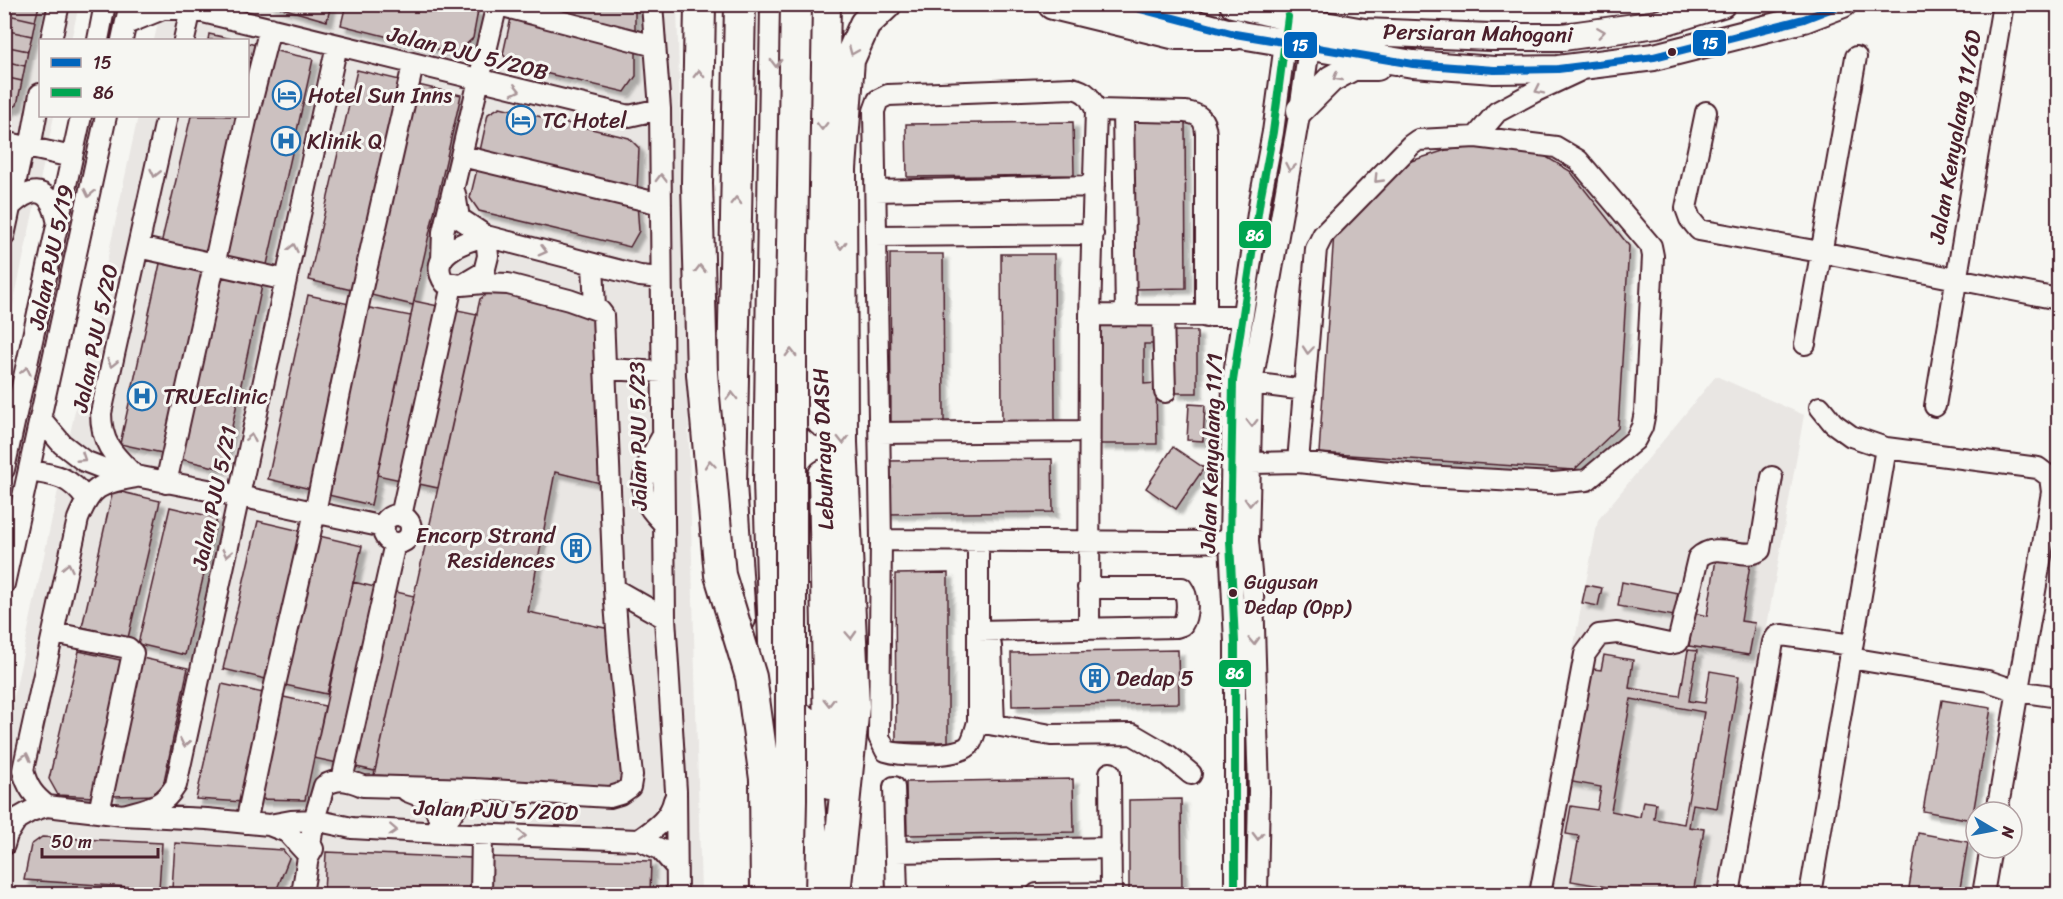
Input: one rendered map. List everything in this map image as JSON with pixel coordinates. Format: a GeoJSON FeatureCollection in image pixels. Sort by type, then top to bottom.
{"type":"FeatureCollection","features":[{"type":"Feature","properties":{"kind":"highway"},"geometry":{"type":"LineString","coordinates":[[700,4],[697,183],[702,374],[720,575],[751,677],[765,778],[766,894]]}},
{"type":"Feature","properties":{"kind":"highway"},"geometry":{"type":"LineString","coordinates":[[740,4],[731,484],[758,894]]}},
{"type":"Feature","properties":{"kind":"highway"},"geometry":{"type":"LineString","coordinates":[[776,4],[769,481],[777,732],[788,894]]}},
{"type":"Feature","properties":{"kind":"highway","name":"Lebuhraya DASH"},"geometry":{"type":"LineString","coordinates":[[788,894],[791,800],[791,307],[796,4]]}},
{"type":"Feature","properties":{"kind":"highway","name":"Lebuhraya DASH"},"geometry":{"type":"LineString","coordinates":[[825,4],[819,307],[833,894]]}},
{"type":"Feature","properties":{"kind":"highway"},"geometry":{"type":"LineString","coordinates":[[833,894],[854,706],[842,443],[841,169],[849,60],[865,24],[886,4]]}},
{"type":"Feature","properties":{"kind":"highway"},"geometry":{"type":"LineString","coordinates":[[1053,4],[1112,10],[1176,34],[1235,34]]}},
{"type":"Feature","properties":{"kind":"highway"},"geometry":{"type":"LineString","coordinates":[[769,481],[783,511],[790,547],[816,894]]}},
{"type":"Feature","properties":{"kind":"main road","name":"Persiaran Mahogani"},"geometry":{"type":"LineString","coordinates":[[1233,4],[1288,17],[1303,38],[1413,64],[1494,70],[1558,69],[1654,57],[1804,19],[1843,4]]}},
{"type":"Feature","properties":{"kind":"main road","name":"Persiaran Mahogani"},"geometry":{"type":"LineString","coordinates":[[1235,34],[1303,38],[1364,32],[1491,37],[1563,37],[1657,24],[1722,4]]}},
{"type":"Feature","properties":{"kind":"main road"},"geometry":{"type":"LineString","coordinates":[[1300,110],[1331,79],[1353,67],[1413,64]]}},
{"type":"Feature","properties":{"kind":"street"},"geometry":{"type":"LineString","coordinates":[[51,39],[59,4]]}},
{"type":"Feature","properties":{"kind":"street"},"geometry":{"type":"LineString","coordinates":[[98,39],[105,4]]}},
{"type":"Feature","properties":{"kind":"street","name":"Jalan PJU 5/23"},"geometry":{"type":"LineString","coordinates":[[652,4],[660,109],[665,618],[676,791],[677,894]]}},
{"type":"Feature","properties":{"kind":"street","name":"Jalan Kenyalang 11/6D"},"geometry":{"type":"LineString","coordinates":[[1935,406],[2003,4]]}},
{"type":"Feature","properties":{"kind":"street"},"geometry":{"type":"LineString","coordinates":[[303,894],[314,820],[324,786],[334,780],[363,786],[474,789],[609,797],[620,794],[630,787],[632,775],[614,589],[603,315],[595,309],[508,284],[457,285],[445,283],[440,275],[442,232],[462,156],[496,5],[655,46]]}},
{"type":"Feature","properties":{"kind":"street"},"geometry":{"type":"LineString","coordinates":[[184,39],[192,7]]}},
{"type":"Feature","properties":{"kind":"street","name":"Jalan PJU 5/20B"},"geometry":{"type":"LineString","coordinates":[[126,23],[163,9],[192,7],[478,81],[629,117],[660,109]]}},
{"type":"Feature","properties":{"kind":"street"},"geometry":{"type":"LineString","coordinates":[[249,107],[270,28]]}},
{"type":"Feature","properties":{"kind":"street","name":"Jalan Kenyalang 11/1"},"geometry":{"type":"LineString","coordinates":[[1257,894],[1258,779],[1253,594],[1239,541],[1251,463],[1243,382],[1300,110],[1303,38]]}},
{"type":"Feature","properties":{"kind":"street","name":"Jalan Kenyalang 11/1"},"geometry":{"type":"LineString","coordinates":[[1235,894],[1235,642],[1243,382],[1242,316],[1260,200],[1274,132],[1303,38]]}},
{"type":"Feature","properties":{"kind":"street","name":"Jalan PJU 5/21"},"geometry":{"type":"LineString","coordinates":[[176,785],[337,45]]}},
{"type":"Feature","properties":{"kind":"street"},"geometry":{"type":"LineString","coordinates":[[1805,344],[1856,57]]}},
{"type":"Feature","properties":{"kind":"street"},"geometry":{"type":"LineString","coordinates":[[246,823],[413,64]]}},
{"type":"Feature","properties":{"kind":"street"},"geometry":{"type":"LineString","coordinates":[[1476,137],[1497,112],[1592,65]]}},
{"type":"Feature","properties":{"kind":"street"},"geometry":{"type":"LineString","coordinates":[[978,541],[985,631],[986,723],[970,744],[961,751],[895,754],[886,751],[879,736],[881,540],[874,111],[878,100],[888,95],[1072,88],[1082,90],[1089,95],[1096,110],[1090,315],[1089,629]]}},
{"type":"Feature","properties":{"kind":"street"},"geometry":{"type":"LineString","coordinates":[[4,236],[12,205],[19,146],[39,96]]}},
{"type":"Feature","properties":{"kind":"street"},"geometry":{"type":"LineString","coordinates":[[1096,110],[1195,113],[1202,117],[1205,124],[1206,317]]}},
{"type":"Feature","properties":{"kind":"street"},"geometry":{"type":"LineString","coordinates":[[1123,111],[1126,315]]}},
{"type":"Feature","properties":{"kind":"street"},"geometry":{"type":"LineString","coordinates":[[1706,112],[1686,208],[1690,219],[1699,230],[2058,299]]}},
{"type":"Feature","properties":{"kind":"street","name":"Jalan PJU 5/19"},"geometry":{"type":"LineString","coordinates":[[4,469],[81,117]]}},
{"type":"Feature","properties":{"kind":"street","name":"Jalan PJU 5/19"},"geometry":{"type":"LineString","coordinates":[[4,584],[106,117]]}},
{"type":"Feature","properties":{"kind":"street","name":"Jalan PJU 5/20"},"geometry":{"type":"LineString","coordinates":[[136,477],[113,454],[105,441],[101,429],[101,414],[167,117]]}},
{"type":"Feature","properties":{"kind":"street"},"geometry":{"type":"LineString","coordinates":[[166,483],[247,117]]}},
{"type":"Feature","properties":{"kind":"street"},"geometry":{"type":"LineString","coordinates":[[1251,463],[1298,462],[1425,476],[1553,483],[1587,480],[1635,440],[1642,427],[1645,412],[1653,256],[1651,246],[1578,160],[1556,147],[1476,137],[1418,140],[1318,242],[1298,462]]}},
{"type":"Feature","properties":{"kind":"street"},"geometry":{"type":"LineString","coordinates":[[19,146],[72,157]]}},
{"type":"Feature","properties":{"kind":"street"},"geometry":{"type":"LineString","coordinates":[[462,156],[661,204]]}},
{"type":"Feature","properties":{"kind":"street"},"geometry":{"type":"LineString","coordinates":[[454,189],[459,218],[486,236],[640,276],[661,278]]}},
{"type":"Feature","properties":{"kind":"street"},"geometry":{"type":"LineString","coordinates":[[876,191],[1094,194],[1113,204],[1123,201]]}},
{"type":"Feature","properties":{"kind":"street"},"geometry":{"type":"LineString","coordinates":[[12,205],[20,197],[30,193],[40,193],[47,196],[54,206],[58,224]]}},
{"type":"Feature","properties":{"kind":"street"},"geometry":{"type":"LineString","coordinates":[[876,236],[1093,234]]}},
{"type":"Feature","properties":{"kind":"street"},"geometry":{"type":"LineString","coordinates":[[442,260],[461,243],[486,236]]}},
{"type":"Feature","properties":{"kind":"street"},"geometry":{"type":"LineString","coordinates":[[457,285],[484,272],[488,256],[486,236]]}},
{"type":"Feature","properties":{"kind":"street"},"geometry":{"type":"LineString","coordinates":[[508,284],[499,267],[500,259],[511,243]]}},
{"type":"Feature","properties":{"kind":"street"},"geometry":{"type":"LineString","coordinates":[[138,247],[286,280]]}},
{"type":"Feature","properties":{"kind":"street"},"geometry":{"type":"LineString","coordinates":[[593,264],[595,309]]}},
{"type":"Feature","properties":{"kind":"street"},"geometry":{"type":"LineString","coordinates":[[342,780],[404,531],[457,285]]}},
{"type":"Feature","properties":{"kind":"street"},"geometry":{"type":"LineString","coordinates":[[1090,315],[1242,316]]}},
{"type":"Feature","properties":{"kind":"street"},"geometry":{"type":"LineString","coordinates":[[1163,316],[1165,392]]}},
{"type":"Feature","properties":{"kind":"street"},"geometry":{"type":"LineString","coordinates":[[606,369],[662,372]]}},
{"type":"Feature","properties":{"kind":"street"},"geometry":{"type":"LineString","coordinates":[[1243,382],[1305,390]]}},
{"type":"Feature","properties":{"kind":"street"},"geometry":{"type":"LineString","coordinates":[[1820,407],[1833,423],[1851,436],[1886,448],[2038,468],[2050,477],[2052,492],[1999,800]]}},
{"type":"Feature","properties":{"kind":"street"},"geometry":{"type":"LineString","coordinates":[[40,418],[62,444],[84,461],[110,471],[404,531]]}},
{"type":"Feature","properties":{"kind":"street"},"geometry":{"type":"LineString","coordinates":[[880,433],[1089,431]]}},
{"type":"Feature","properties":{"kind":"street"},"geometry":{"type":"LineString","coordinates":[[1810,894],[1886,448]]}},
{"type":"Feature","properties":{"kind":"street"},"geometry":{"type":"LineString","coordinates":[[29,471],[64,478],[76,486],[86,499]]}},
{"type":"Feature","properties":{"kind":"street"},"geometry":{"type":"LineString","coordinates":[[47,806],[34,796],[26,784],[23,770],[78,519],[86,499],[102,485],[136,477]]}},
{"type":"Feature","properties":{"kind":"street"},"geometry":{"type":"LineString","coordinates":[[1540,894],[1588,648],[1599,635],[1609,632],[1669,644],[1678,642],[1698,558],[1710,551],[1725,550],[1751,554],[1760,550],[1772,477]]}},
{"type":"Feature","properties":{"kind":"street"},"geometry":{"type":"LineString","coordinates":[[881,540],[1239,541]]}},
{"type":"Feature","properties":{"kind":"street"},"geometry":{"type":"LineString","coordinates":[[985,631],[1176,627],[1182,625],[1186,619],[1186,593],[1182,588],[1088,588]]}},
{"type":"Feature","properties":{"kind":"street"},"geometry":{"type":"LineString","coordinates":[[614,589],[665,618]]}},
{"type":"Feature","properties":{"kind":"street"},"geometry":{"type":"LineString","coordinates":[[54,633],[128,648],[133,653],[99,812]]}},
{"type":"Feature","properties":{"kind":"street"},"geometry":{"type":"LineString","coordinates":[[1729,894],[1773,642],[1777,636],[1782,634],[1988,681],[2018,685],[2058,685]]}},
{"type":"Feature","properties":{"kind":"street"},"geometry":{"type":"LineString","coordinates":[[2018,685],[2058,697]]}},
{"type":"Feature","properties":{"kind":"street"},"geometry":{"type":"LineString","coordinates":[[986,723],[1051,735],[1132,734],[1168,755],[1191,774]]}},
{"type":"Feature","properties":{"kind":"street"},"geometry":{"type":"LineString","coordinates":[[1037,894],[1111,894],[1110,772]]}},
{"type":"Feature","properties":{"kind":"street"},"geometry":{"type":"LineString","coordinates":[[123,815],[156,806],[169,798],[176,785]]}},
{"type":"Feature","properties":{"kind":"street"},"geometry":{"type":"LineString","coordinates":[[176,785],[187,805],[207,819]]}},
{"type":"Feature","properties":{"kind":"street"},"geometry":{"type":"LineString","coordinates":[[394,787],[427,799],[438,813],[442,833]]}},
{"type":"Feature","properties":{"kind":"street"},"geometry":{"type":"LineString","coordinates":[[894,787],[897,894]]}},
{"type":"Feature","properties":{"kind":"street"},"geometry":{"type":"LineString","coordinates":[[442,833],[449,816],[462,799],[474,789]]}},
{"type":"Feature","properties":{"kind":"street"},"geometry":{"type":"LineString","coordinates":[[639,840],[664,820],[672,808],[676,791]]}},
{"type":"Feature","properties":{"kind":"street"},"geometry":{"type":"LineString","coordinates":[[4,845],[6,835],[17,819],[47,806]]}},
{"type":"Feature","properties":{"kind":"street","name":"Jalan PJU 5/20D"},"geometry":{"type":"LineString","coordinates":[[47,806],[123,815],[269,825],[314,820],[351,828],[639,840],[660,849],[675,867]]}},
{"type":"Feature","properties":{"kind":"street","name":"Jalan PJU 5/20D"},"geometry":{"type":"LineString","coordinates":[[269,825],[287,832],[309,855],[326,834],[351,828]]}},
{"type":"Feature","properties":{"kind":"street"},"geometry":{"type":"LineString","coordinates":[[481,894],[482,834]]}},
{"type":"Feature","properties":{"kind":"street"},"geometry":{"type":"LineString","coordinates":[[896,852],[1111,848]]}},
{"type":"Feature","properties":{"kind":"street"},"geometry":{"type":"LineString","coordinates":[[1983,894],[1989,860]]}},
{"type":"Feature","properties":{"kind":"shaded area"},"geometry":{"type":"Polygon","coordinates":[[[5,5],[79,5],[71,39],[39,39],[39,117],[54,117],[5,342],[5,5]]]}},
{"type":"Feature","properties":{"kind":"shaded area"},"geometry":{"type":"Polygon","coordinates":[[[162,5],[677,5],[701,894],[4,894],[5,738],[138,117],[249,117],[249,39],[154,39],[162,5]]]}},
{"type":"Feature","properties":{"kind":"shaded area"},"geometry":{"type":"Polygon","coordinates":[[[1716,376],[1804,415],[1720,894],[1526,894],[1598,520],[1716,376]]]}},
{"type":"Feature","properties":{"kind":"building"},"geometry":{"type":"Polygon","coordinates":[[[4,4],[39,6],[35,21],[4,14],[4,4]]]}},
{"type":"Feature","properties":{"kind":"building"},"geometry":{"type":"Polygon","coordinates":[[[268,4],[331,4],[327,21],[268,4]]]}},
{"type":"Feature","properties":{"kind":"building"},"geometry":{"type":"Polygon","coordinates":[[[346,4],[455,4],[478,11],[473,38],[456,54],[341,25],[346,4]]]}},
{"type":"Feature","properties":{"kind":"building"},"geometry":{"type":"Polygon","coordinates":[[[514,4],[635,4],[635,37],[514,4]]]}},
{"type":"Feature","properties":{"kind":"building"},"geometry":{"type":"Polygon","coordinates":[[[4,14],[35,21],[32,36],[4,30],[4,14]]]}},
{"type":"Feature","properties":{"kind":"building"},"geometry":{"type":"Polygon","coordinates":[[[511,18],[636,48],[636,76],[625,92],[511,65],[503,54],[511,18]]]}},
{"type":"Feature","properties":{"kind":"building"},"geometry":{"type":"Polygon","coordinates":[[[4,30],[32,36],[28,51],[4,46],[4,30]]]}},
{"type":"Feature","properties":{"kind":"building"},"geometry":{"type":"Polygon","coordinates":[[[209,34],[232,39],[208,39],[209,34]]]}},
{"type":"Feature","properties":{"kind":"building"},"geometry":{"type":"Polygon","coordinates":[[[249,43],[256,45],[249,78],[249,43]]]}},
{"type":"Feature","properties":{"kind":"building"},"geometry":{"type":"Polygon","coordinates":[[[4,46],[28,51],[25,66],[4,61],[4,46]]]}},
{"type":"Feature","properties":{"kind":"building"},"geometry":{"type":"Polygon","coordinates":[[[267,49],[313,59],[266,269],[219,259],[267,49]]]}},
{"type":"Feature","properties":{"kind":"building"},"geometry":{"type":"Polygon","coordinates":[[[4,61],[25,66],[22,81],[4,77],[4,61]]]}},
{"type":"Feature","properties":{"kind":"building"},"geometry":{"type":"Polygon","coordinates":[[[357,70],[404,81],[356,291],[309,280],[357,70]]]}},
{"type":"Feature","properties":{"kind":"building"},"geometry":{"type":"Polygon","coordinates":[[[4,77],[22,81],[17,105],[6,111],[4,77]]]}},
{"type":"Feature","properties":{"kind":"building"},"geometry":{"type":"Polygon","coordinates":[[[414,84],[461,95],[413,305],[367,294],[414,84]]]}},
{"type":"Feature","properties":{"kind":"building"},"geometry":{"type":"Polygon","coordinates":[[[500,107],[629,138],[639,148],[637,191],[480,151],[488,114],[500,107]]]}},
{"type":"Feature","properties":{"kind":"building"},"geometry":{"type":"Polygon","coordinates":[[[191,117],[240,117],[208,255],[161,244],[191,117]]]}},
{"type":"Feature","properties":{"kind":"building"},"geometry":{"type":"Polygon","coordinates":[[[1133,120],[1185,120],[1186,288],[1134,289],[1133,120]]]}},
{"type":"Feature","properties":{"kind":"building"},"geometry":{"type":"Polygon","coordinates":[[[1073,122],[1074,175],[907,177],[906,124],[1073,122]]]}},
{"type":"Feature","properties":{"kind":"building"},"geometry":{"type":"Polygon","coordinates":[[[1491,146],[1538,152],[1570,171],[1629,246],[1618,428],[1574,470],[1319,453],[1334,232],[1405,163],[1446,150],[1491,146]]]}},
{"type":"Feature","properties":{"kind":"building"},"geometry":{"type":"Polygon","coordinates":[[[478,165],[637,203],[639,231],[630,247],[479,211],[470,198],[478,165]]]}},
{"type":"Feature","properties":{"kind":"building"},"geometry":{"type":"Polygon","coordinates":[[[890,254],[943,254],[944,422],[891,422],[890,254]]]}},
{"type":"Feature","properties":{"kind":"building"},"geometry":{"type":"Polygon","coordinates":[[[1001,254],[1054,254],[1055,422],[1002,423],[1001,254]]]}},
{"type":"Feature","properties":{"kind":"building"},"geometry":{"type":"Polygon","coordinates":[[[161,259],[206,270],[167,454],[120,444],[161,259]]]}},
{"type":"Feature","properties":{"kind":"building"},"geometry":{"type":"Polygon","coordinates":[[[217,271],[263,281],[223,469],[176,458],[217,271]]]}},
{"type":"Feature","properties":{"kind":"building"},"geometry":{"type":"Polygon","coordinates":[[[495,288],[602,316],[627,788],[374,775],[480,299],[495,288]]]}},
{"type":"Feature","properties":{"kind":"building"},"geometry":{"type":"Polygon","coordinates":[[[308,295],[354,305],[315,490],[268,479],[308,295]]]}},
{"type":"Feature","properties":{"kind":"building"},"geometry":{"type":"Polygon","coordinates":[[[414,301],[477,314],[438,488],[377,475],[414,301]]]}},
{"type":"Feature","properties":{"kind":"building"},"geometry":{"type":"Polygon","coordinates":[[[365,307],[411,316],[371,505],[324,494],[365,307]]]}},
{"type":"Feature","properties":{"kind":"building"},"geometry":{"type":"Polygon","coordinates":[[[1097,325],[1156,325],[1156,344],[1144,344],[1144,384],[1156,383],[1157,444],[1098,444],[1097,325]]]}},
{"type":"Feature","properties":{"kind":"building"},"geometry":{"type":"Polygon","coordinates":[[[1173,331],[1197,331],[1197,393],[1174,393],[1173,331]]]}},
{"type":"Feature","properties":{"kind":"building"},"geometry":{"type":"Polygon","coordinates":[[[1189,404],[1205,405],[1203,441],[1187,440],[1189,404]]]}},
{"type":"Feature","properties":{"kind":"building"},"geometry":{"type":"Polygon","coordinates":[[[1173,447],[1204,468],[1176,509],[1146,488],[1173,447]]]}},
{"type":"Feature","properties":{"kind":"building"},"geometry":{"type":"Polygon","coordinates":[[[1052,459],[1053,512],[886,514],[885,461],[1052,459]]]}},
{"type":"Feature","properties":{"kind":"building","name":"Encorp Strand Residences"},"geometry":{"type":"Polygon","coordinates":[[[555,472],[609,485],[615,630],[528,612],[555,472]]]}},
{"type":"Feature","properties":{"kind":"building"},"geometry":{"type":"Polygon","coordinates":[[[113,490],[160,501],[128,638],[82,627],[113,490]]]}},
{"type":"Feature","properties":{"kind":"building"},"geometry":{"type":"Polygon","coordinates":[[[170,507],[217,518],[185,655],[138,644],[170,507]]]}},
{"type":"Feature","properties":{"kind":"building"},"geometry":{"type":"Polygon","coordinates":[[[258,521],[305,532],[270,680],[223,669],[258,521]]]}},
{"type":"Feature","properties":{"kind":"building"},"geometry":{"type":"Polygon","coordinates":[[[315,535],[362,546],[327,694],[280,684],[315,535]]]}},
{"type":"Feature","properties":{"kind":"building"},"geometry":{"type":"Polygon","coordinates":[[[1717,553],[1751,558],[1741,621],[1755,623],[1749,655],[1689,646],[1694,613],[1707,616],[1717,553]]]}},
{"type":"Feature","properties":{"kind":"building"},"geometry":{"type":"Polygon","coordinates":[[[948,573],[948,742],[896,742],[895,574],[948,573]]]}},
{"type":"Feature","properties":{"kind":"building"},"geometry":{"type":"Polygon","coordinates":[[[353,582],[414,596],[375,771],[314,758],[353,582]]]}},
{"type":"Feature","properties":{"kind":"building"},"geometry":{"type":"Polygon","coordinates":[[[1622,582],[1678,593],[1674,616],[1618,606],[1622,582]]]}},
{"type":"Feature","properties":{"kind":"building"},"geometry":{"type":"Polygon","coordinates":[[[1586,585],[1602,588],[1598,606],[1582,603],[1586,585]]]}},
{"type":"Feature","properties":{"kind":"building","name":"Dedap 5"},"geometry":{"type":"Polygon","coordinates":[[[1178,650],[1179,703],[1012,706],[1011,653],[1178,650]]]}},
{"type":"Feature","properties":{"kind":"building"},"geometry":{"type":"Polygon","coordinates":[[[1688,650],[1697,651],[1689,701],[1705,703],[1710,671],[1739,676],[1717,808],[1693,804],[1689,827],[1704,829],[1693,894],[1618,894],[1619,889],[1571,881],[1579,836],[1566,834],[1571,806],[1597,810],[1601,787],[1567,781],[1586,668],[1601,670],[1604,655],[1633,660],[1629,688],[1680,696],[1688,650]],[[1631,699],[1611,811],[1640,817],[1643,801],[1656,803],[1654,819],[1684,824],[1704,712],[1631,699]]]}},
{"type":"Feature","properties":{"kind":"building"},"geometry":{"type":"Polygon","coordinates":[[[79,651],[125,661],[94,797],[58,795],[49,779],[79,651]]]}},
{"type":"Feature","properties":{"kind":"building"},"geometry":{"type":"Polygon","coordinates":[[[142,658],[188,668],[161,795],[111,796],[142,658]]]}},
{"type":"Feature","properties":{"kind":"building"},"geometry":{"type":"Polygon","coordinates":[[[222,684],[268,694],[244,802],[196,799],[222,684]]]}},
{"type":"Feature","properties":{"kind":"building"},"geometry":{"type":"Polygon","coordinates":[[[279,696],[325,706],[305,800],[256,799],[279,696]]]}},
{"type":"Feature","properties":{"kind":"building"},"geometry":{"type":"Polygon","coordinates":[[[1942,700],[1991,708],[1975,800],[1964,800],[1964,819],[1923,811],[1942,700]]]}},
{"type":"Feature","properties":{"kind":"building"},"geometry":{"type":"Polygon","coordinates":[[[1073,779],[1074,832],[907,835],[906,782],[1073,779]]]}},
{"type":"Feature","properties":{"kind":"building"},"geometry":{"type":"Polygon","coordinates":[[[1181,799],[1182,894],[1129,894],[1129,800],[1181,799]]]}},
{"type":"Feature","properties":{"kind":"building"},"geometry":{"type":"Polygon","coordinates":[[[1918,833],[1964,841],[1965,860],[1959,894],[1908,894],[1918,833]]]}},
{"type":"Feature","properties":{"kind":"building"},"geometry":{"type":"Polygon","coordinates":[[[42,837],[162,843],[159,889],[24,880],[31,845],[42,837]]]}},
{"type":"Feature","properties":{"kind":"building"},"geometry":{"type":"Polygon","coordinates":[[[175,843],[283,850],[289,858],[275,894],[172,889],[175,843]]]}},
{"type":"Feature","properties":{"kind":"building"},"geometry":{"type":"Polygon","coordinates":[[[326,852],[472,858],[470,894],[324,894],[326,852]]]}},
{"type":"Feature","properties":{"kind":"building"},"geometry":{"type":"Polygon","coordinates":[[[486,857],[651,861],[650,894],[485,894],[486,857]]]}},
{"type":"Feature","properties":{"kind":"transit line","name":"15"},"geometry":{"type":"LineString","coordinates":[[1121,4],[1235,34],[1413,64],[1494,70],[1558,69],[1654,57],[1804,19],[1843,4]]}},
{"type":"Feature","properties":{"kind":"transit line","name":"86"},"geometry":{"type":"LineString","coordinates":[[1235,894],[1235,642],[1230,541],[1233,381],[1260,200],[1273,132],[1288,17]]}},
{"type":"Feature","properties":{"kind":"place","name":"Hotel Sun Inns"},"geometry":{"type":"Point","coordinates":[287,95]}},
{"type":"Feature","properties":{"kind":"place","name":"TC Hotel"},"geometry":{"type":"Point","coordinates":[521,120]}},
{"type":"Feature","properties":{"kind":"place","name":"Klinik Q"},"geometry":{"type":"Point","coordinates":[286,141]}},
{"type":"Feature","properties":{"kind":"place","name":"TRUEclinic"},"geometry":{"type":"Point","coordinates":[142,396]}},
{"type":"Feature","properties":{"kind":"place","name":"Encorp Strand Residences"},"geometry":{"type":"Point","coordinates":[576,548]}},
{"type":"Feature","properties":{"kind":"place","name":"Gugusan Dedap (Opp)"},"geometry":{"type":"Point","coordinates":[1233,593]}},
{"type":"Feature","properties":{"kind":"place","name":"Dedap 5"},"geometry":{"type":"Point","coordinates":[1095,678]}}]}
